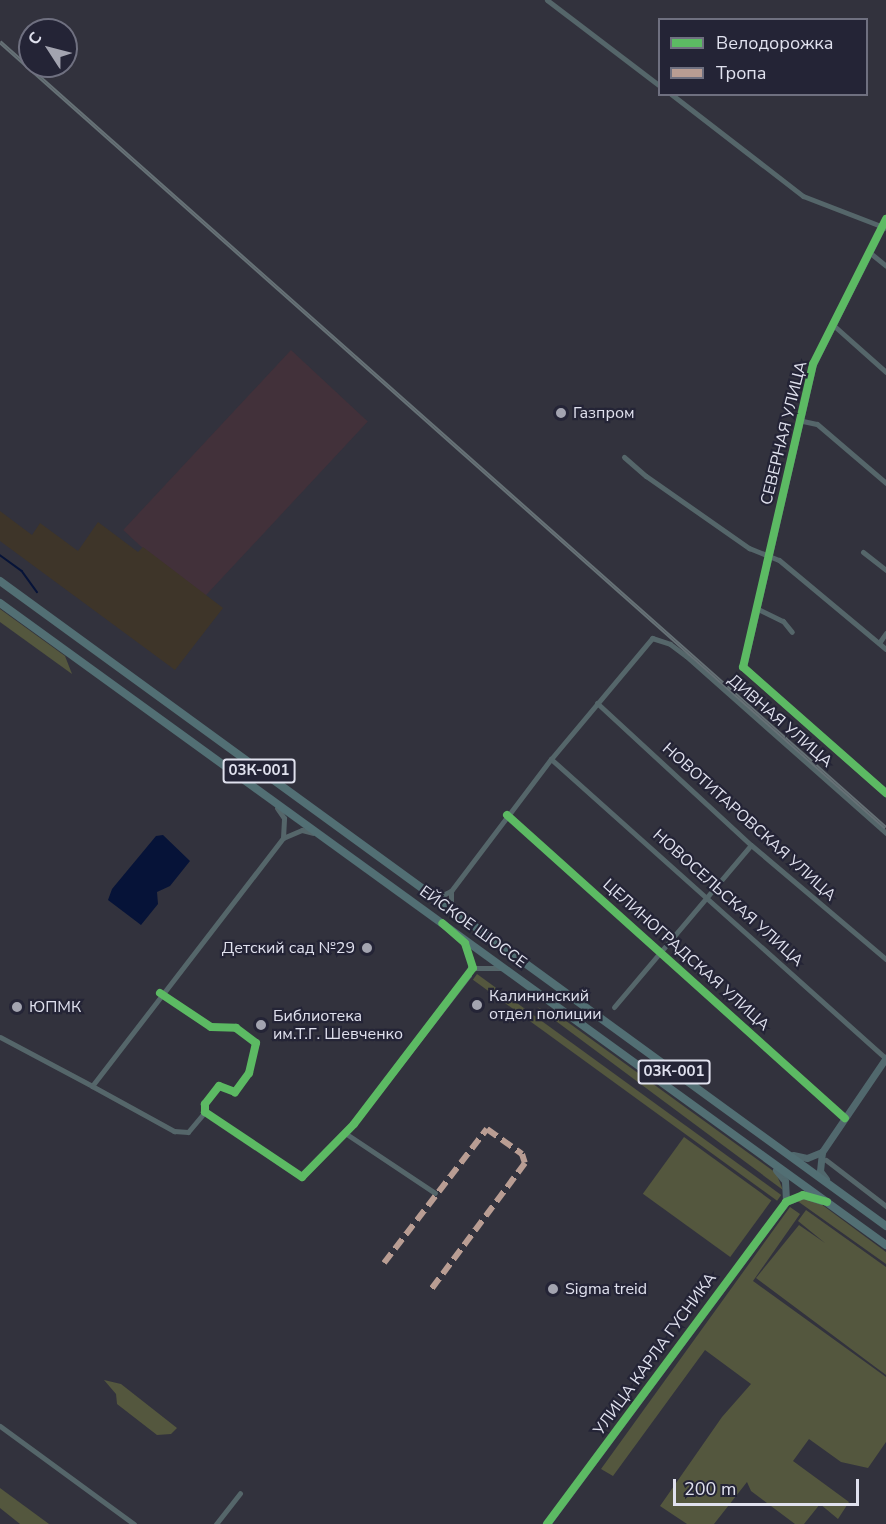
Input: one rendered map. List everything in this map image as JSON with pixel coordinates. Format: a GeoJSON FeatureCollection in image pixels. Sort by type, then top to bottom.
{"type":"FeatureCollection","features":[{"type":"Feature","properties":{"kind":"main road","name":"ЕЙСКОЕ ШОССЕ"},"geometry":{"type":"LineString","coordinates":[[0,581],[843,1195]]}},
{"type":"Feature","properties":{"kind":"main road","name":"ЕЙСКОЕ ШОССЕ"},"geometry":{"type":"LineString","coordinates":[[0,603],[886,1245]]}},
{"type":"Feature","properties":{"kind":"main road","name":"03К-001"},"geometry":{"type":"LineString","coordinates":[[843,1195],[886,1226]]}},
{"type":"Feature","properties":{"kind":"street"},"geometry":{"type":"LineString","coordinates":[[547,0],[658,84]]}},
{"type":"Feature","properties":{"kind":"street"},"geometry":{"type":"LineString","coordinates":[[674,96],[803,196],[884,227]]}},
{"type":"Feature","properties":{"kind":"street","name":"СЕВЕРНАЯ УЛИЦА"},"geometry":{"type":"LineString","coordinates":[[886,219],[884,227],[869,252],[813,364],[798,420],[743,667],[886,793]]}},
{"type":"Feature","properties":{"kind":"street"},"geometry":{"type":"LineString","coordinates":[[869,252],[886,266]]}},
{"type":"Feature","properties":{"kind":"street"},"geometry":{"type":"LineString","coordinates":[[832,324],[886,372]]}},
{"type":"Feature","properties":{"kind":"street"},"geometry":{"type":"LineString","coordinates":[[798,420],[817,424],[886,483]]}},
{"type":"Feature","properties":{"kind":"street"},"geometry":{"type":"LineString","coordinates":[[624,457],[645,476],[740,542],[768,555],[886,649]]}},
{"type":"Feature","properties":{"kind":"street"},"geometry":{"type":"LineString","coordinates":[[863,552],[886,570]]}},
{"type":"Feature","properties":{"kind":"street"},"geometry":{"type":"LineString","coordinates":[[756,608],[783,621],[792,632]]}},
{"type":"Feature","properties":{"kind":"street"},"geometry":{"type":"LineString","coordinates":[[879,643],[886,633]]}},
{"type":"Feature","properties":{"kind":"street","name":"ДИВНАЯ УЛИЦА"},"geometry":{"type":"LineString","coordinates":[[597,703],[652,638],[670,644],[886,833]]}},
{"type":"Feature","properties":{"kind":"street"},"geometry":{"type":"LineString","coordinates":[[434,898],[451,891],[507,815],[597,703]]}},
{"type":"Feature","properties":{"kind":"street","name":"НОВОТИТАРОВСКАЯ УЛИЦА"},"geometry":{"type":"LineString","coordinates":[[597,703],[751,845],[886,959]]}},
{"type":"Feature","properties":{"kind":"street","name":"НОВОСЕЛЬСКАЯ УЛИЦА"},"geometry":{"type":"LineString","coordinates":[[551,759],[886,1058]]}},
{"type":"Feature","properties":{"kind":"street"},"geometry":{"type":"LineString","coordinates":[[260,791],[260,795],[282,812],[283,838]]}},
{"type":"Feature","properties":{"kind":"street","name":"ЦЕЛИНОГРАДСКАЯ УЛИЦА"},"geometry":{"type":"LineString","coordinates":[[507,815],[661,949],[845,1118]]}},
{"type":"Feature","properties":{"kind":"street"},"geometry":{"type":"LineString","coordinates":[[92,1086],[160,993],[283,838],[302,830],[322,835]]}},
{"type":"Feature","properties":{"kind":"street"},"geometry":{"type":"LineString","coordinates":[[614,1007],[751,845]]}},
{"type":"Feature","properties":{"kind":"street"},"geometry":{"type":"LineString","coordinates":[[451,891],[452,912]]}},
{"type":"Feature","properties":{"kind":"street"},"geometry":{"type":"LineString","coordinates":[[442,923],[465,943],[473,969]]}},
{"type":"Feature","properties":{"kind":"street"},"geometry":{"type":"LineString","coordinates":[[473,969],[505,969]]}},
{"type":"Feature","properties":{"kind":"street"},"geometry":{"type":"LineString","coordinates":[[205,1112],[302,1177],[345,1133],[473,969]]}},
{"type":"Feature","properties":{"kind":"street"},"geometry":{"type":"LineString","coordinates":[[0,1037],[174,1131],[188,1132],[205,1112],[205,1104],[219,1086],[235,1092],[249,1073],[256,1043],[236,1028],[211,1027],[160,993]]}},
{"type":"Feature","properties":{"kind":"street"},"geometry":{"type":"LineString","coordinates":[[843,1195],[820,1171],[822,1152],[886,1058]]}},
{"type":"Feature","properties":{"kind":"street"},"geometry":{"type":"LineString","coordinates":[[345,1133],[435,1192]]}},
{"type":"Feature","properties":{"kind":"street"},"geometry":{"type":"LineString","coordinates":[[756,1150],[782,1174],[786,1202],[802,1195],[827,1202]]}},
{"type":"Feature","properties":{"kind":"street"},"geometry":{"type":"LineString","coordinates":[[784,1153],[807,1158],[822,1152]]}},
{"type":"Feature","properties":{"kind":"street"},"geometry":{"type":"LineString","coordinates":[[826,1160],[886,1206]]}},
{"type":"Feature","properties":{"kind":"street","name":"УЛИЦА КАРЛА ГУСНИКА"},"geometry":{"type":"LineString","coordinates":[[547,1524],[786,1202]]}},
{"type":"Feature","properties":{"kind":"street"},"geometry":{"type":"LineString","coordinates":[[0,1426],[134,1524]]}},
{"type":"Feature","properties":{"kind":"street"},"geometry":{"type":"LineString","coordinates":[[216,1524],[240,1493]]}},
{"type":"Feature","properties":{"kind":"shaded area"},"geometry":{"type":"Polygon","coordinates":[[[291,350],[368,422],[200,602],[123,530],[291,350]]]}},
{"type":"Feature","properties":{"kind":"shaded area"},"geometry":{"type":"Polygon","coordinates":[[[0,511],[32,535],[40,523],[78,551],[98,522],[138,552],[143,547],[223,608],[175,670],[0,541],[0,511]]]}},
{"type":"Feature","properties":{"kind":"green space"},"geometry":{"type":"Polygon","coordinates":[[[0,609],[65,656],[72,674],[0,622],[0,609]]]}},
{"type":"Feature","properties":{"kind":"green space"},"geometry":{"type":"Polygon","coordinates":[[[477,974],[781,1195],[777,1201],[473,980],[477,974]]]}},
{"type":"Feature","properties":{"kind":"green space"},"geometry":{"type":"Polygon","coordinates":[[[537,1007],[562,1018],[776,1173],[783,1190],[537,1007]]]}},
{"type":"Feature","properties":{"kind":"green space"},"geometry":{"type":"Polygon","coordinates":[[[684,1137],[771,1200],[730,1257],[643,1194],[684,1137]]]}},
{"type":"Feature","properties":{"kind":"green space"},"geometry":{"type":"Polygon","coordinates":[[[805,1198],[821,1204],[886,1252],[886,1264],[796,1200],[805,1198]]]}},
{"type":"Feature","properties":{"kind":"green space"},"geometry":{"type":"Polygon","coordinates":[[[790,1207],[800,1214],[753,1281],[886,1377],[886,1442],[868,1468],[841,1462],[809,1439],[793,1461],[849,1502],[838,1519],[820,1504],[804,1524],[795,1524],[751,1491],[747,1482],[714,1524],[687,1524],[660,1506],[722,1417],[751,1384],[705,1350],[613,1476],[601,1469],[790,1207]]]}},
{"type":"Feature","properties":{"kind":"green space"},"geometry":{"type":"Polygon","coordinates":[[[806,1210],[886,1267],[886,1375],[756,1278],[799,1225],[825,1243],[798,1221],[806,1210]]]}},
{"type":"Feature","properties":{"kind":"green space"},"geometry":{"type":"Polygon","coordinates":[[[104,1380],[121,1384],[177,1428],[171,1434],[157,1435],[117,1404],[116,1394],[104,1380]]]}},
{"type":"Feature","properties":{"kind":"green space"},"geometry":{"type":"Polygon","coordinates":[[[0,1488],[49,1524],[20,1524],[0,1508],[0,1488]]]}},
{"type":"Feature","properties":{"kind":"water"},"geometry":{"type":"Polygon","coordinates":[[[163,835],[190,861],[170,886],[157,892],[158,904],[141,925],[108,900],[112,889],[156,836],[163,835]]]}},
{"type":"Feature","properties":{"kind":"waterway"},"geometry":{"type":"LineString","coordinates":[[0,555],[22,571],[37,592]]}},
{"type":"Feature","properties":{"kind":"railway"},"geometry":{"type":"LineString","coordinates":[[0,42],[886,828]]}},
{"type":"Feature","properties":{"kind":"marked path"},"geometry":{"type":"LineString","coordinates":[[384,1263],[487,1129],[522,1154],[525,1163],[430,1291]]}},
{"type":"Feature","properties":{"kind":"cycle path"},"geometry":{"type":"LineString","coordinates":[[886,219],[813,364],[743,667],[886,793]]}},
{"type":"Feature","properties":{"kind":"cycle path"},"geometry":{"type":"LineString","coordinates":[[507,815],[845,1118]]}},
{"type":"Feature","properties":{"kind":"cycle path"},"geometry":{"type":"LineString","coordinates":[[160,993],[211,1027],[236,1028],[256,1043],[249,1073],[235,1092],[219,1086],[205,1104],[205,1112],[302,1177],[354,1124],[473,968],[465,943],[442,923]]}},
{"type":"Feature","properties":{"kind":"cycle path"},"geometry":{"type":"LineString","coordinates":[[547,1524],[786,1202],[803,1195],[827,1202]]}},
{"type":"Feature","properties":{"kind":"place","name":"Газпром"},"geometry":{"type":"Point","coordinates":[561,413]}},
{"type":"Feature","properties":{"kind":"place","name":"Детский сад №29"},"geometry":{"type":"Point","coordinates":[367,948]}},
{"type":"Feature","properties":{"kind":"place","name":"Калининский отдел полиции"},"geometry":{"type":"Point","coordinates":[477,1005]}},
{"type":"Feature","properties":{"kind":"place","name":"ЮПМК"},"geometry":{"type":"Point","coordinates":[17,1007]}},
{"type":"Feature","properties":{"kind":"place","name":"Библиотека им.Т.Г. Шевченко"},"geometry":{"type":"Point","coordinates":[261,1025]}},
{"type":"Feature","properties":{"kind":"place","name":"Sigma treid"},"geometry":{"type":"Point","coordinates":[553,1289]}}]}
